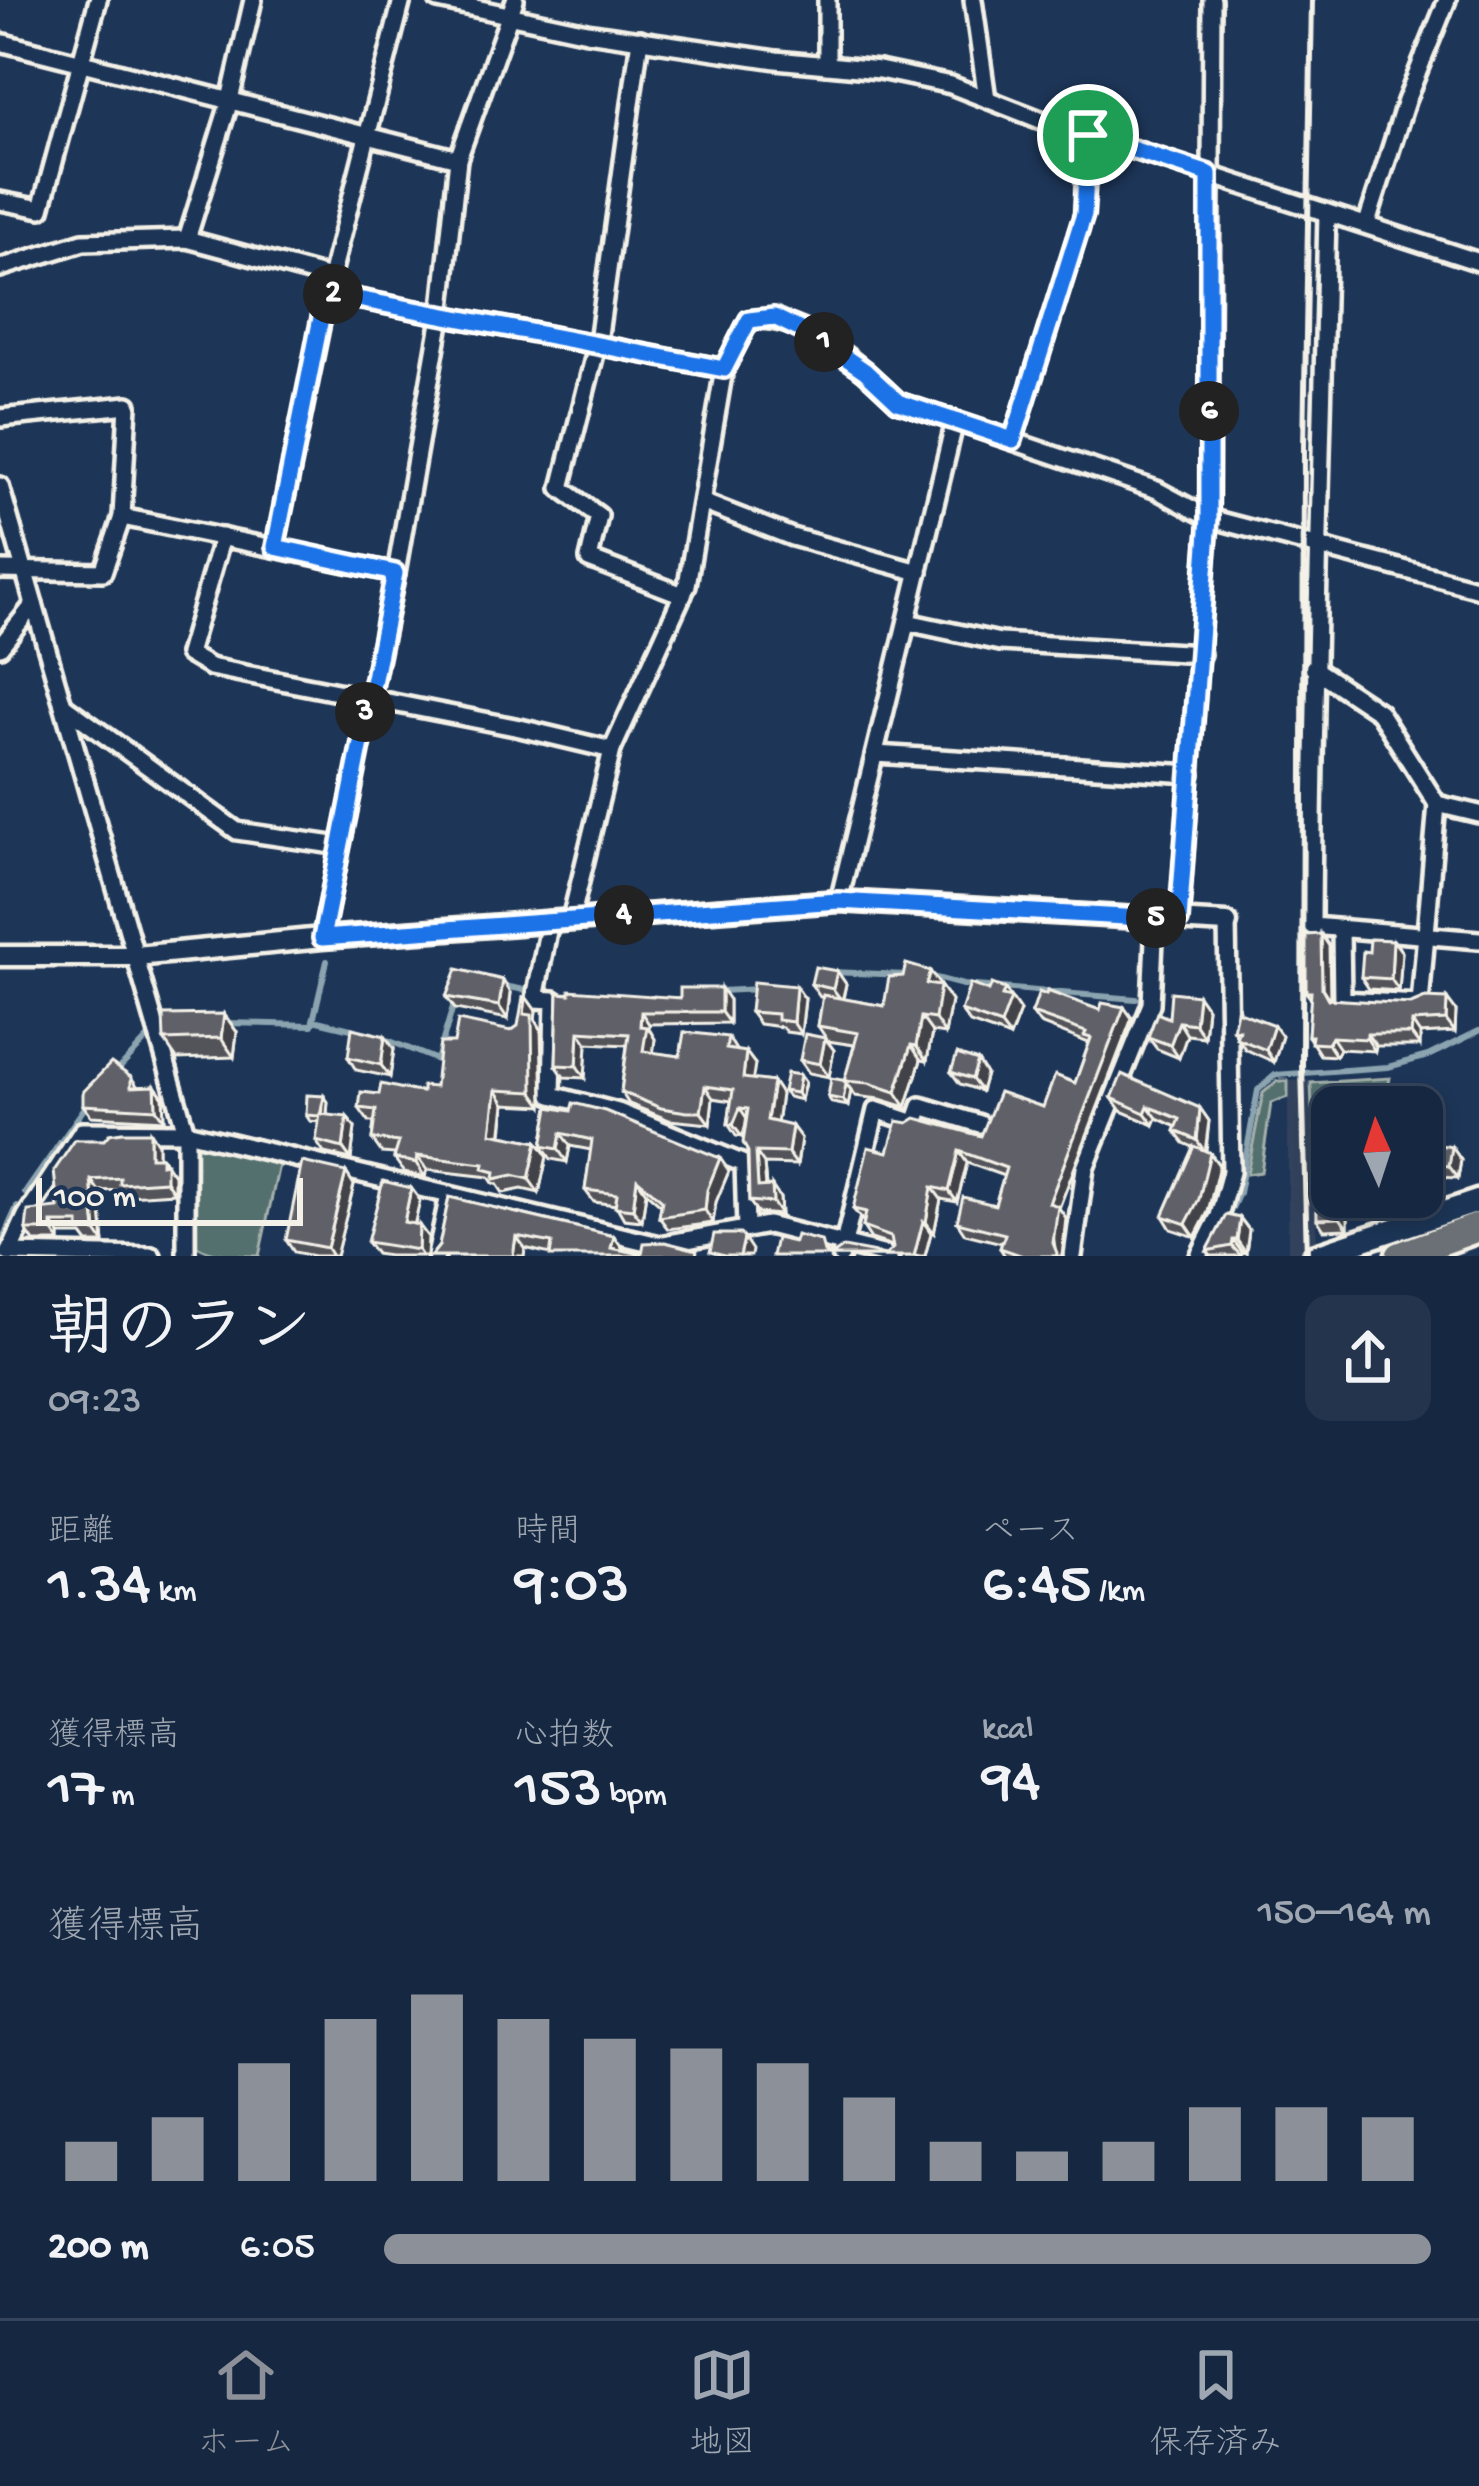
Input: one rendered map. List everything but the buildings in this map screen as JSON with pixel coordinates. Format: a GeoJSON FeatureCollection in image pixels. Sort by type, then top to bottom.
{"type":"FeatureCollection","features":[{"type":"Feature","properties":{"kind":"highway"},"geometry":{"type":"LineString","coordinates":[[1400,1256],[1479,1227]]}},
{"type":"Feature","properties":{"kind":"main road"},"geometry":{"type":"LineString","coordinates":[[1315,1256],[1479,1201]]}},
{"type":"Feature","properties":{"kind":"street"},"geometry":{"type":"LineString","coordinates":[[0,201],[41,209],[98,0]]}},
{"type":"Feature","properties":{"kind":"street"},"geometry":{"type":"LineString","coordinates":[[187,239],[229,104],[254,0]]}},
{"type":"Feature","properties":{"kind":"street"},"geometry":{"type":"LineString","coordinates":[[275,547],[326,293],[402,0]]}},
{"type":"Feature","properties":{"kind":"street"},"geometry":{"type":"LineString","coordinates":[[438,0],[512,8],[640,39],[951,85],[1088,135],[1479,262]]}},
{"type":"Feature","properties":{"kind":"street"},"geometry":{"type":"LineString","coordinates":[[827,0],[827,65]]}},
{"type":"Feature","properties":{"kind":"street"},"geometry":{"type":"LineString","coordinates":[[973,0],[987,99]]}},
{"type":"Feature","properties":{"kind":"street"},"geometry":{"type":"LineString","coordinates":[[1179,920],[1209,518],[1212,0]]}},
{"type":"Feature","properties":{"kind":"street"},"geometry":{"type":"LineString","coordinates":[[1367,223],[1406,101],[1448,0]]}},
{"type":"Feature","properties":{"kind":"street"},"geometry":{"type":"LineString","coordinates":[[322,938],[440,317],[458,159],[512,8]]}},
{"type":"Feature","properties":{"kind":"street"},"geometry":{"type":"LineString","coordinates":[[640,39],[598,342],[561,488],[599,516],[589,559],[683,595]]}},
{"type":"Feature","properties":{"kind":"street"},"geometry":{"type":"LineString","coordinates":[[0,42],[458,159]]}},
{"type":"Feature","properties":{"kind":"street"},"geometry":{"type":"LineString","coordinates":[[1013,440],[1084,214],[1088,135]]}},
{"type":"Feature","properties":{"kind":"street"},"geometry":{"type":"LineString","coordinates":[[1327,213],[1313,668],[1312,926],[1479,940]]}},
{"type":"Feature","properties":{"kind":"street"},"geometry":{"type":"LineString","coordinates":[[0,268],[83,242],[187,239],[323,275],[326,293]]}},
{"type":"Feature","properties":{"kind":"street"},"geometry":{"type":"LineString","coordinates":[[326,293],[724,369]]}},
{"type":"Feature","properties":{"kind":"street"},"geometry":{"type":"LineString","coordinates":[[571,919],[612,750],[683,595],[724,369],[749,320],[774,317],[817,338],[898,402],[1157,490],[1209,518],[1479,589]]}},
{"type":"Feature","properties":{"kind":"street"},"geometry":{"type":"LineString","coordinates":[[0,418],[128,405],[122,518],[103,572],[0,570]]}},
{"type":"Feature","properties":{"kind":"street"},"geometry":{"type":"LineString","coordinates":[[838,901],[955,421]]}},
{"type":"Feature","properties":{"kind":"street"},"geometry":{"type":"LineString","coordinates":[[0,486],[186,1132],[186,1256]]}},
{"type":"Feature","properties":{"kind":"street"},"geometry":{"type":"LineString","coordinates":[[702,502],[792,537],[919,572]]}},
{"type":"Feature","properties":{"kind":"street"},"geometry":{"type":"LineString","coordinates":[[122,518],[395,573]]}},
{"type":"Feature","properties":{"kind":"street"},"geometry":{"type":"LineString","coordinates":[[222,537],[188,655],[210,667],[612,750]]}},
{"type":"Feature","properties":{"kind":"street"},"geometry":{"type":"LineString","coordinates":[[0,647],[34,604]]}},
{"type":"Feature","properties":{"kind":"street"},"geometry":{"type":"LineString","coordinates":[[907,622],[1000,642],[1201,654]]}},
{"type":"Feature","properties":{"kind":"street"},"geometry":{"type":"LineString","coordinates":[[1313,668],[1379,712],[1437,804],[1420,1004],[1342,1000],[1341,929]]}},
{"type":"Feature","properties":{"kind":"street"},"geometry":{"type":"LineString","coordinates":[[63,705],[237,831],[340,846]]}},
{"type":"Feature","properties":{"kind":"street"},"geometry":{"type":"LineString","coordinates":[[874,754],[1191,773]]}},
{"type":"Feature","properties":{"kind":"street"},"geometry":{"type":"LineString","coordinates":[[1437,804],[1479,814]]}},
{"type":"Feature","properties":{"kind":"street"},"geometry":{"type":"LineString","coordinates":[[0,956],[136,956],[838,901],[1227,923],[1231,1172],[1219,1216],[1199,1256]]}},
{"type":"Feature","properties":{"kind":"street"},"geometry":{"type":"LineString","coordinates":[[1073,1256],[1085,1168],[1151,1004],[1155,918]]}},
{"type":"Feature","properties":{"kind":"street"},"geometry":{"type":"LineString","coordinates":[[535,999],[550,920]]}},
{"type":"Feature","properties":{"kind":"street"},"geometry":{"type":"LineString","coordinates":[[520,1015],[522,998],[554,1000],[552,1095],[618,1112],[744,1164],[746,1228]]}},
{"type":"Feature","properties":{"kind":"street"},"geometry":{"type":"LineString","coordinates":[[843,1250],[877,1110],[915,1123],[921,1106],[980,1124]]}},
{"type":"Feature","properties":{"kind":"street"},"geometry":{"type":"LineString","coordinates":[[152,1256],[9,1253],[26,1216],[82,1131],[186,1132],[449,1195],[633,1248],[768,1225],[843,1250],[890,1256]]}},
{"type":"Feature","properties":{"kind":"street"},"geometry":{"type":"LineString","coordinates":[[436,1256],[449,1195]]}},
{"type":"Feature","properties":{"kind":"shaded area"},"geometry":{"type":"Polygon","coordinates":[[[1309,1080],[1311,1218],[1316,1218],[1317,1243],[1292,1254],[1288,1253],[1288,1081],[1309,1080]]]}},
{"type":"Feature","properties":{"kind":"green space"},"geometry":{"type":"Polygon","coordinates":[[[1390,1078],[1388,1086],[1311,1083],[1390,1078]]]}},
{"type":"Feature","properties":{"kind":"green space"},"geometry":{"type":"Polygon","coordinates":[[[1277,1081],[1288,1081],[1288,1097],[1271,1103],[1261,1172],[1247,1174],[1263,1093],[1277,1081]]]}},
{"type":"Feature","properties":{"kind":"green space"},"geometry":{"type":"Polygon","coordinates":[[[203,1142],[280,1160],[259,1256],[218,1254],[197,1246],[197,1145],[203,1142]]]}},
{"type":"Feature","properties":{"kind":"waterway"},"geometry":{"type":"LineString","coordinates":[[225,1023],[312,1025],[327,961]]}},
{"type":"Feature","properties":{"kind":"waterway"},"geometry":{"type":"LineString","coordinates":[[830,972],[907,975]]}},
{"type":"Feature","properties":{"kind":"waterway"},"geometry":{"type":"LineString","coordinates":[[932,977],[963,985],[1136,999]]}},
{"type":"Feature","properties":{"kind":"waterway"},"geometry":{"type":"LineString","coordinates":[[504,986],[530,991]]}},
{"type":"Feature","properties":{"kind":"waterway"},"geometry":{"type":"LineString","coordinates":[[720,991],[760,989]]}},
{"type":"Feature","properties":{"kind":"waterway"},"geometry":{"type":"LineString","coordinates":[[385,1039],[437,1060],[455,1000]]}},
{"type":"Feature","properties":{"kind":"waterway"},"geometry":{"type":"LineString","coordinates":[[313,1020],[372,1034]]}},
{"type":"Feature","properties":{"kind":"waterway"},"geometry":{"type":"LineString","coordinates":[[1227,1219],[1239,1193],[1258,1090],[1275,1075],[1388,1067],[1428,1056],[1479,1031]]}},
{"type":"Feature","properties":{"kind":"waterway"},"geometry":{"type":"LineString","coordinates":[[117,1071],[147,1039]]}},
{"type":"Feature","properties":{"kind":"waterway"},"geometry":{"type":"LineString","coordinates":[[25,1193],[88,1103]]}},
{"type":"Feature","properties":{"kind":"waterway"},"geometry":{"type":"LineString","coordinates":[[0,1245],[17,1207]]}},
{"type":"Feature","properties":{"kind":"railway"},"geometry":{"type":"LineString","coordinates":[[1307,1256],[1302,1066],[1304,446],[1312,0]]}},
{"type":"Feature","properties":{"kind":"route"},"geometry":{"type":"LineString","coordinates":[[1088,135],[1209,174],[1209,518],[1179,920],[838,901],[322,938],[395,573],[275,547],[326,293],[724,369],[749,320],[774,317],[817,338],[865,371],[898,402],[1013,440],[1084,214],[1088,135]]}}]}
